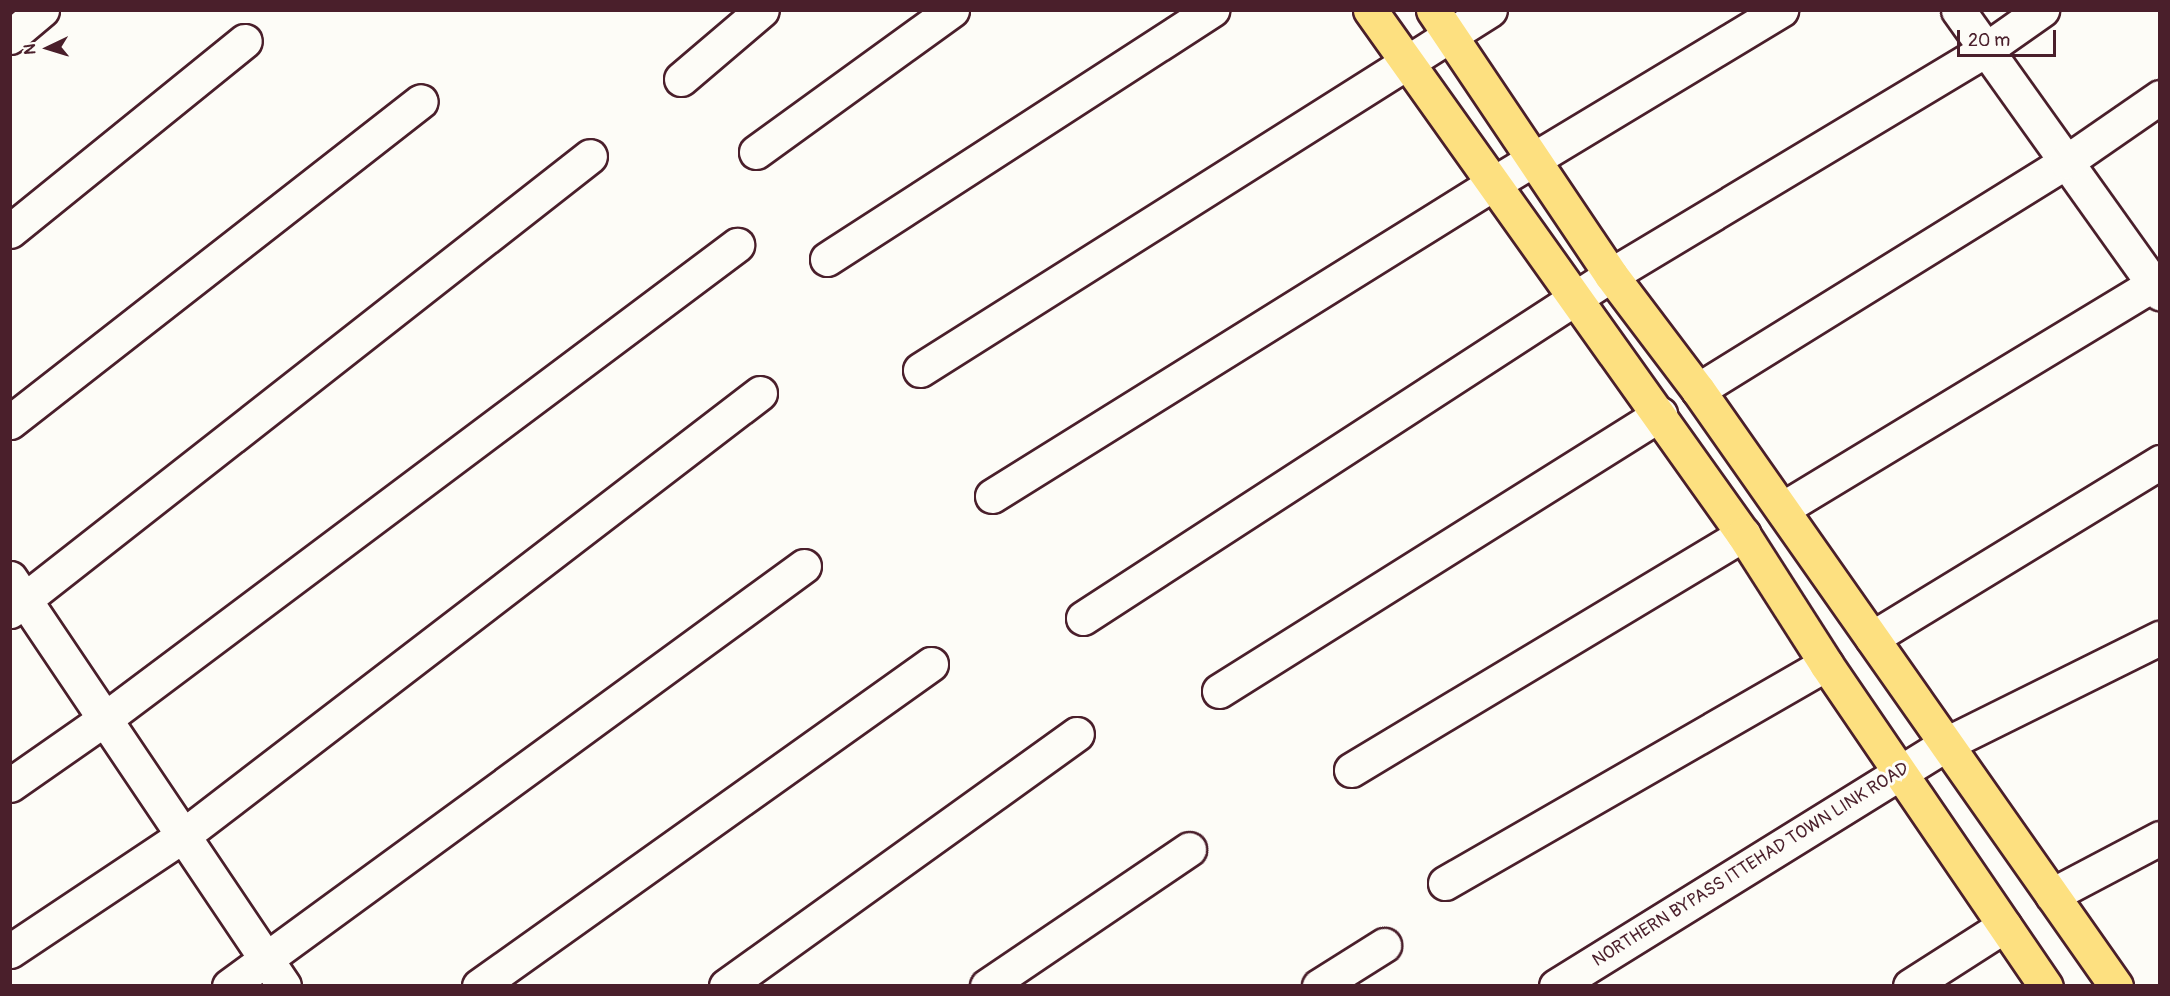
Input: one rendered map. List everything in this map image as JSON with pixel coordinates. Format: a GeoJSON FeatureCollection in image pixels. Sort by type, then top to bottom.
{"type":"FeatureCollection","features":[{"type":"Feature","properties":{"kind":"main road"},"geometry":{"type":"LineString","coordinates":[[1370,10],[1491,185],[1660,414],[1743,534],[1826,664],[2046,986]]}},
{"type":"Feature","properties":{"kind":"main road"},"geometry":{"type":"LineString","coordinates":[[1442,23],[1532,160],[1611,274],[1698,390],[2116,986]]}},
{"type":"Feature","properties":{"kind":"street"},"geometry":{"type":"LineString","coordinates":[[10,37],[42,10]]}},
{"type":"Feature","properties":{"kind":"street"},"geometry":{"type":"LineString","coordinates":[[681,79],[762,10]]}},
{"type":"Feature","properties":{"kind":"street"},"geometry":{"type":"LineString","coordinates":[[756,152],[952,10]]}},
{"type":"Feature","properties":{"kind":"street"},"geometry":{"type":"LineString","coordinates":[[826,259],[1212,10]]}},
{"type":"Feature","properties":{"kind":"street"},"geometry":{"type":"LineString","coordinates":[[920,370],[1406,63],[1442,23],[1490,10]]}},
{"type":"Feature","properties":{"kind":"street"},"geometry":{"type":"LineString","coordinates":[[992,496],[1491,185],[1781,10]]}},
{"type":"Feature","properties":{"kind":"street"},"geometry":{"type":"LineString","coordinates":[[1782,509],[2157,286],[1958,10]]}},
{"type":"Feature","properties":{"kind":"street"},"geometry":{"type":"LineString","coordinates":[[1083,618],[1611,274],[1985,50],[2042,10]]}},
{"type":"Feature","properties":{"kind":"street"},"geometry":{"type":"LineString","coordinates":[[10,231],[245,41]]}},
{"type":"Feature","properties":{"kind":"street"},"geometry":{"type":"LineString","coordinates":[[1698,390],[2066,162],[2160,98]]}},
{"type":"Feature","properties":{"kind":"street"},"geometry":{"type":"LineString","coordinates":[[10,422],[422,101]]}},
{"type":"Feature","properties":{"kind":"street"},"geometry":{"type":"LineString","coordinates":[[276,973],[106,718],[16,596],[590,156]]}},
{"type":"Feature","properties":{"kind":"street"},"geometry":{"type":"LineString","coordinates":[[10,785],[106,718],[737,244]]}},
{"type":"Feature","properties":{"kind":"street"},"geometry":{"type":"LineString","coordinates":[[10,951],[184,835],[760,393]]}},
{"type":"Feature","properties":{"kind":"street"},"geometry":{"type":"LineString","coordinates":[[1218,691],[1660,414]]}},
{"type":"Feature","properties":{"kind":"street"},"geometry":{"type":"LineString","coordinates":[[1872,638],[2160,462]]}},
{"type":"Feature","properties":{"kind":"street"},"geometry":{"type":"LineString","coordinates":[[1351,770],[1743,534]]}},
{"type":"Feature","properties":{"kind":"street"},"geometry":{"type":"LineString","coordinates":[[230,986],[276,973],[804,566]]}},
{"type":"Feature","properties":{"kind":"street","name":"NORTHERN BYPASS ITTEHAD TOWN LINK ROAD"},"geometry":{"type":"LineString","coordinates":[[1556,986],[1946,744],[2160,638]]}},
{"type":"Feature","properties":{"kind":"street"},"geometry":{"type":"LineString","coordinates":[[478,986],[931,664]]}},
{"type":"Feature","properties":{"kind":"street"},"geometry":{"type":"LineString","coordinates":[[1444,884],[1826,664]]}},
{"type":"Feature","properties":{"kind":"street"},"geometry":{"type":"LineString","coordinates":[[726,986],[1077,734]]}},
{"type":"Feature","properties":{"kind":"street"},"geometry":{"type":"LineString","coordinates":[[2052,895],[2160,838]]}},
{"type":"Feature","properties":{"kind":"street"},"geometry":{"type":"LineString","coordinates":[[987,986],[1189,849]]}},
{"type":"Feature","properties":{"kind":"street"},"geometry":{"type":"LineString","coordinates":[[1910,986],[2004,926]]}},
{"type":"Feature","properties":{"kind":"street"},"geometry":{"type":"LineString","coordinates":[[1318,986],[1384,945]]}}]}
